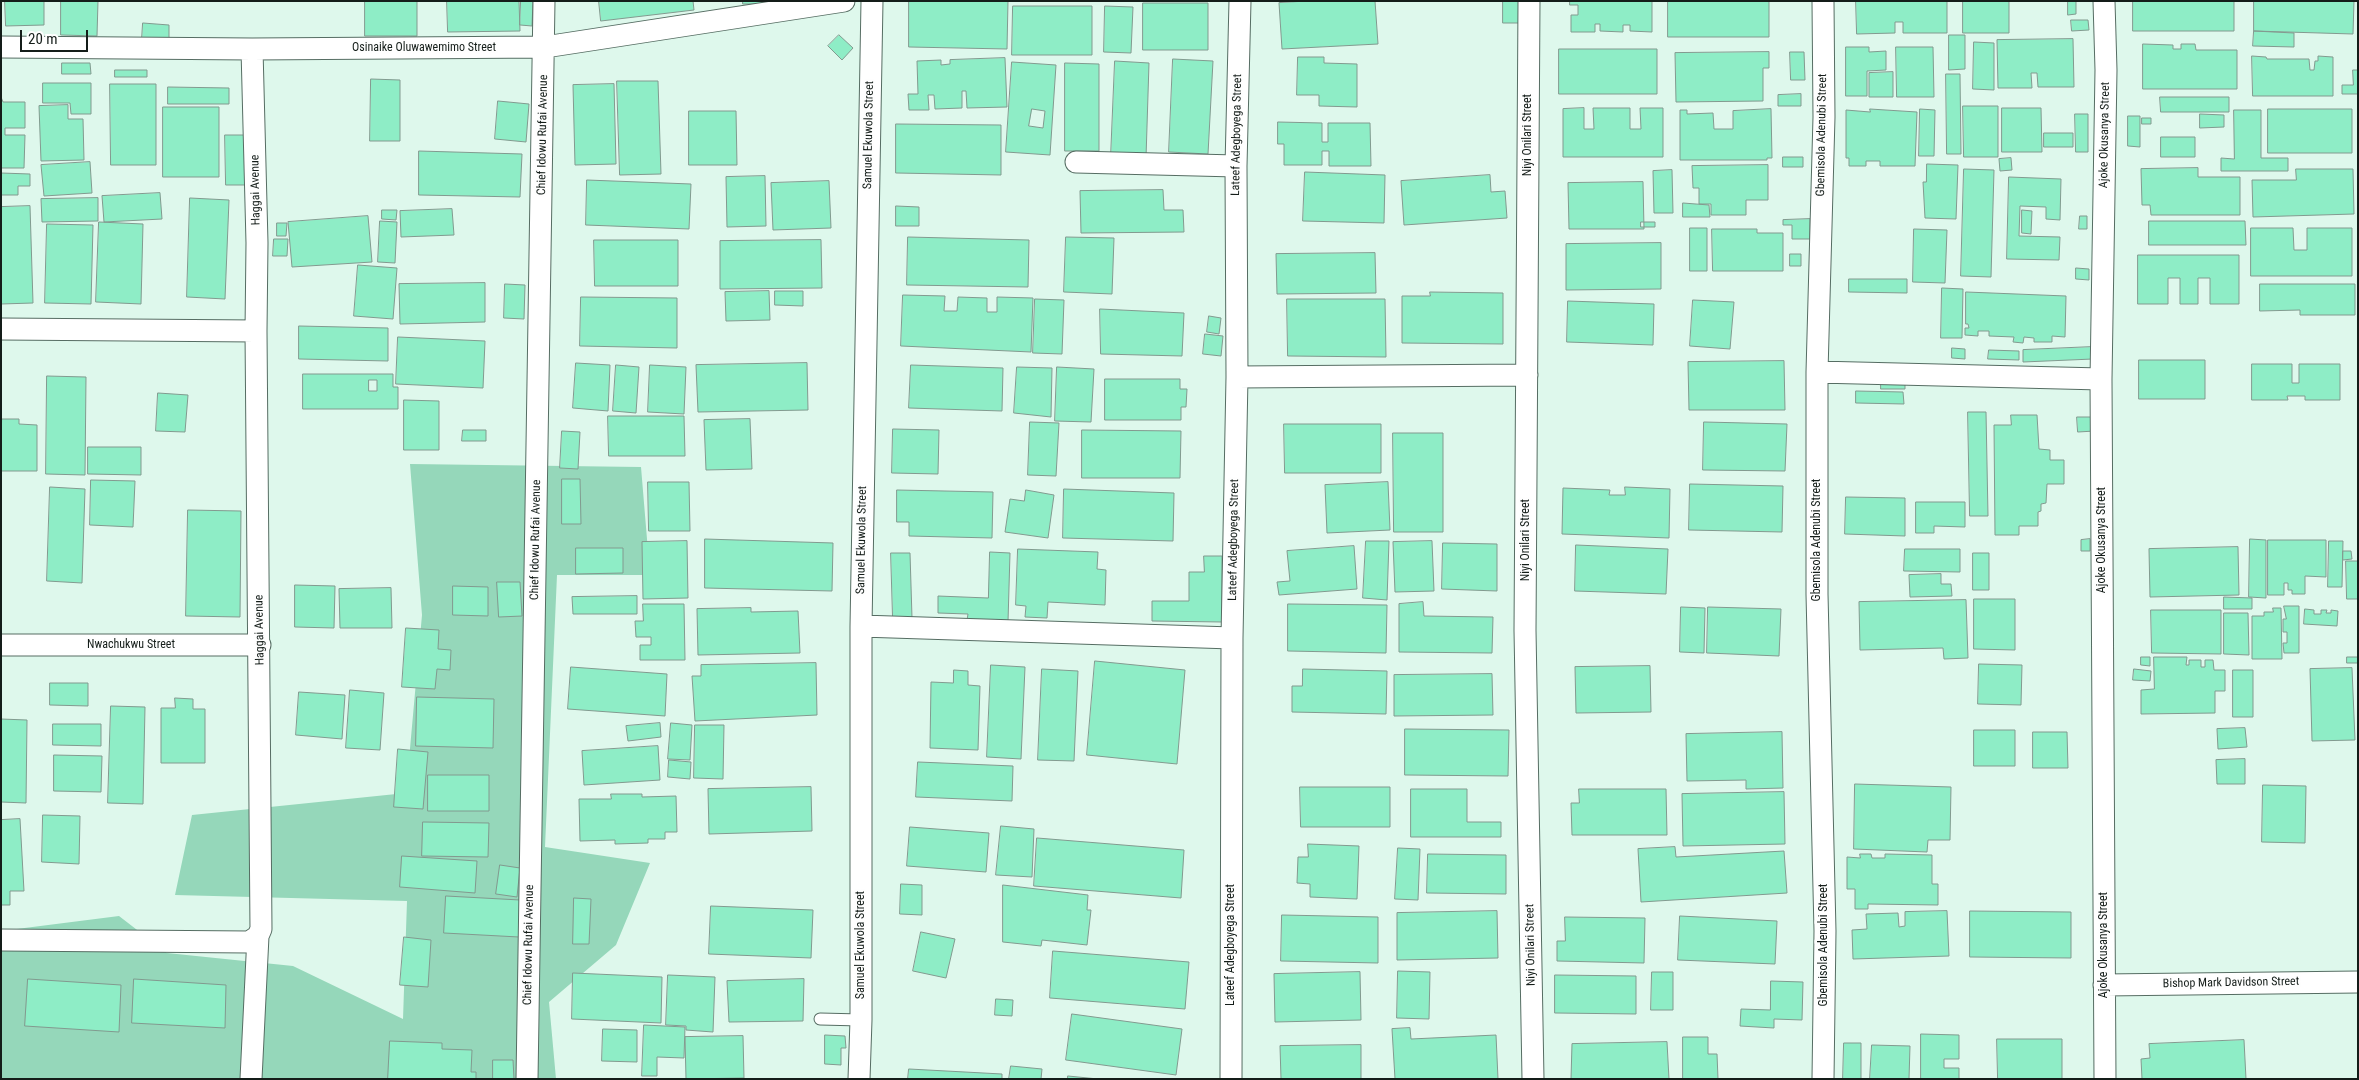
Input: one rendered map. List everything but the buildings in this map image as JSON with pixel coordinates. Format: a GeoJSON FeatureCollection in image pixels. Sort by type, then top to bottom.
{"type":"FeatureCollection","features":[{"type":"Feature","properties":{"kind":"street","name":"Chief Idowu Rufai Avenue"},"geometry":{"type":"LineString","coordinates":[[527,1079],[544,1]]}},
{"type":"Feature","properties":{"kind":"street","name":"Osinaike Oluwawemimo Street"},"geometry":{"type":"LineString","coordinates":[[1,47],[252,49],[544,47],[844,1]]}},
{"type":"Feature","properties":{"kind":"street","name":"Samuel Ekuwola Street"},"geometry":{"type":"LineString","coordinates":[[859,1079],[861,1020],[861,626],[872,1]]}},
{"type":"Feature","properties":{"kind":"street","name":"Lateef Adegboyega Street"},"geometry":{"type":"LineString","coordinates":[[1231,1079],[1232,638],[1237,377],[1236,166],[1240,1]]}},
{"type":"Feature","properties":{"kind":"street","name":"Niyi Onilari Street"},"geometry":{"type":"LineString","coordinates":[[1529,1],[1525,630],[1533,1079]]}},
{"type":"Feature","properties":{"kind":"street","name":"Gbemisola Adenubi Street"},"geometry":{"type":"LineString","coordinates":[[1823,1],[1824,117],[1818,372],[1817,594],[1825,931],[1824,1079]]}},
{"type":"Feature","properties":{"kind":"street","name":"Ajoke Okusanya Street"},"geometry":{"type":"LineString","coordinates":[[2104,1],[2106,70],[2100,379],[2105,1079]]}},
{"type":"Feature","properties":{"kind":"street","name":"Haggai Avenue"},"geometry":{"type":"LineString","coordinates":[[251,1079],[259,933],[260,645],[256,331],[257,243],[252,49]]}},
{"type":"Feature","properties":{"kind":"street"},"geometry":{"type":"LineString","coordinates":[[1076,162],[1236,166]]}},
{"type":"Feature","properties":{"kind":"street"},"geometry":{"type":"LineString","coordinates":[[1,329],[256,331]]}},
{"type":"Feature","properties":{"kind":"street"},"geometry":{"type":"LineString","coordinates":[[1818,372],[2100,379]]}},
{"type":"Feature","properties":{"kind":"street"},"geometry":{"type":"LineString","coordinates":[[1237,377],[1527,375]]}},
{"type":"Feature","properties":{"kind":"street"},"geometry":{"type":"LineString","coordinates":[[861,626],[1232,638]]}},
{"type":"Feature","properties":{"kind":"street","name":"Nwachukwu Street"},"geometry":{"type":"LineString","coordinates":[[1,645],[260,645]]}},
{"type":"Feature","properties":{"kind":"street"},"geometry":{"type":"LineString","coordinates":[[1,940],[249,942],[259,933]]}},
{"type":"Feature","properties":{"kind":"street","name":"Bishop Mark Davidson Street"},"geometry":{"type":"LineString","coordinates":[[2104,985],[2358,982]]}},
{"type":"Feature","properties":{"kind":"lane"},"geometry":{"type":"LineString","coordinates":[[820,1019],[861,1020]]}},
{"type":"Feature","properties":{"kind":"green space"},"geometry":{"type":"Polygon","coordinates":[[[410,464],[641,467],[650,575],[557,575],[545,847],[650,863],[616,945],[549,1002],[556,1079],[1,1079],[1,931],[119,916],[167,953],[293,966],[403,1019],[407,901],[175,895],[192,815],[406,793],[422,615],[410,464]]]}}]}
